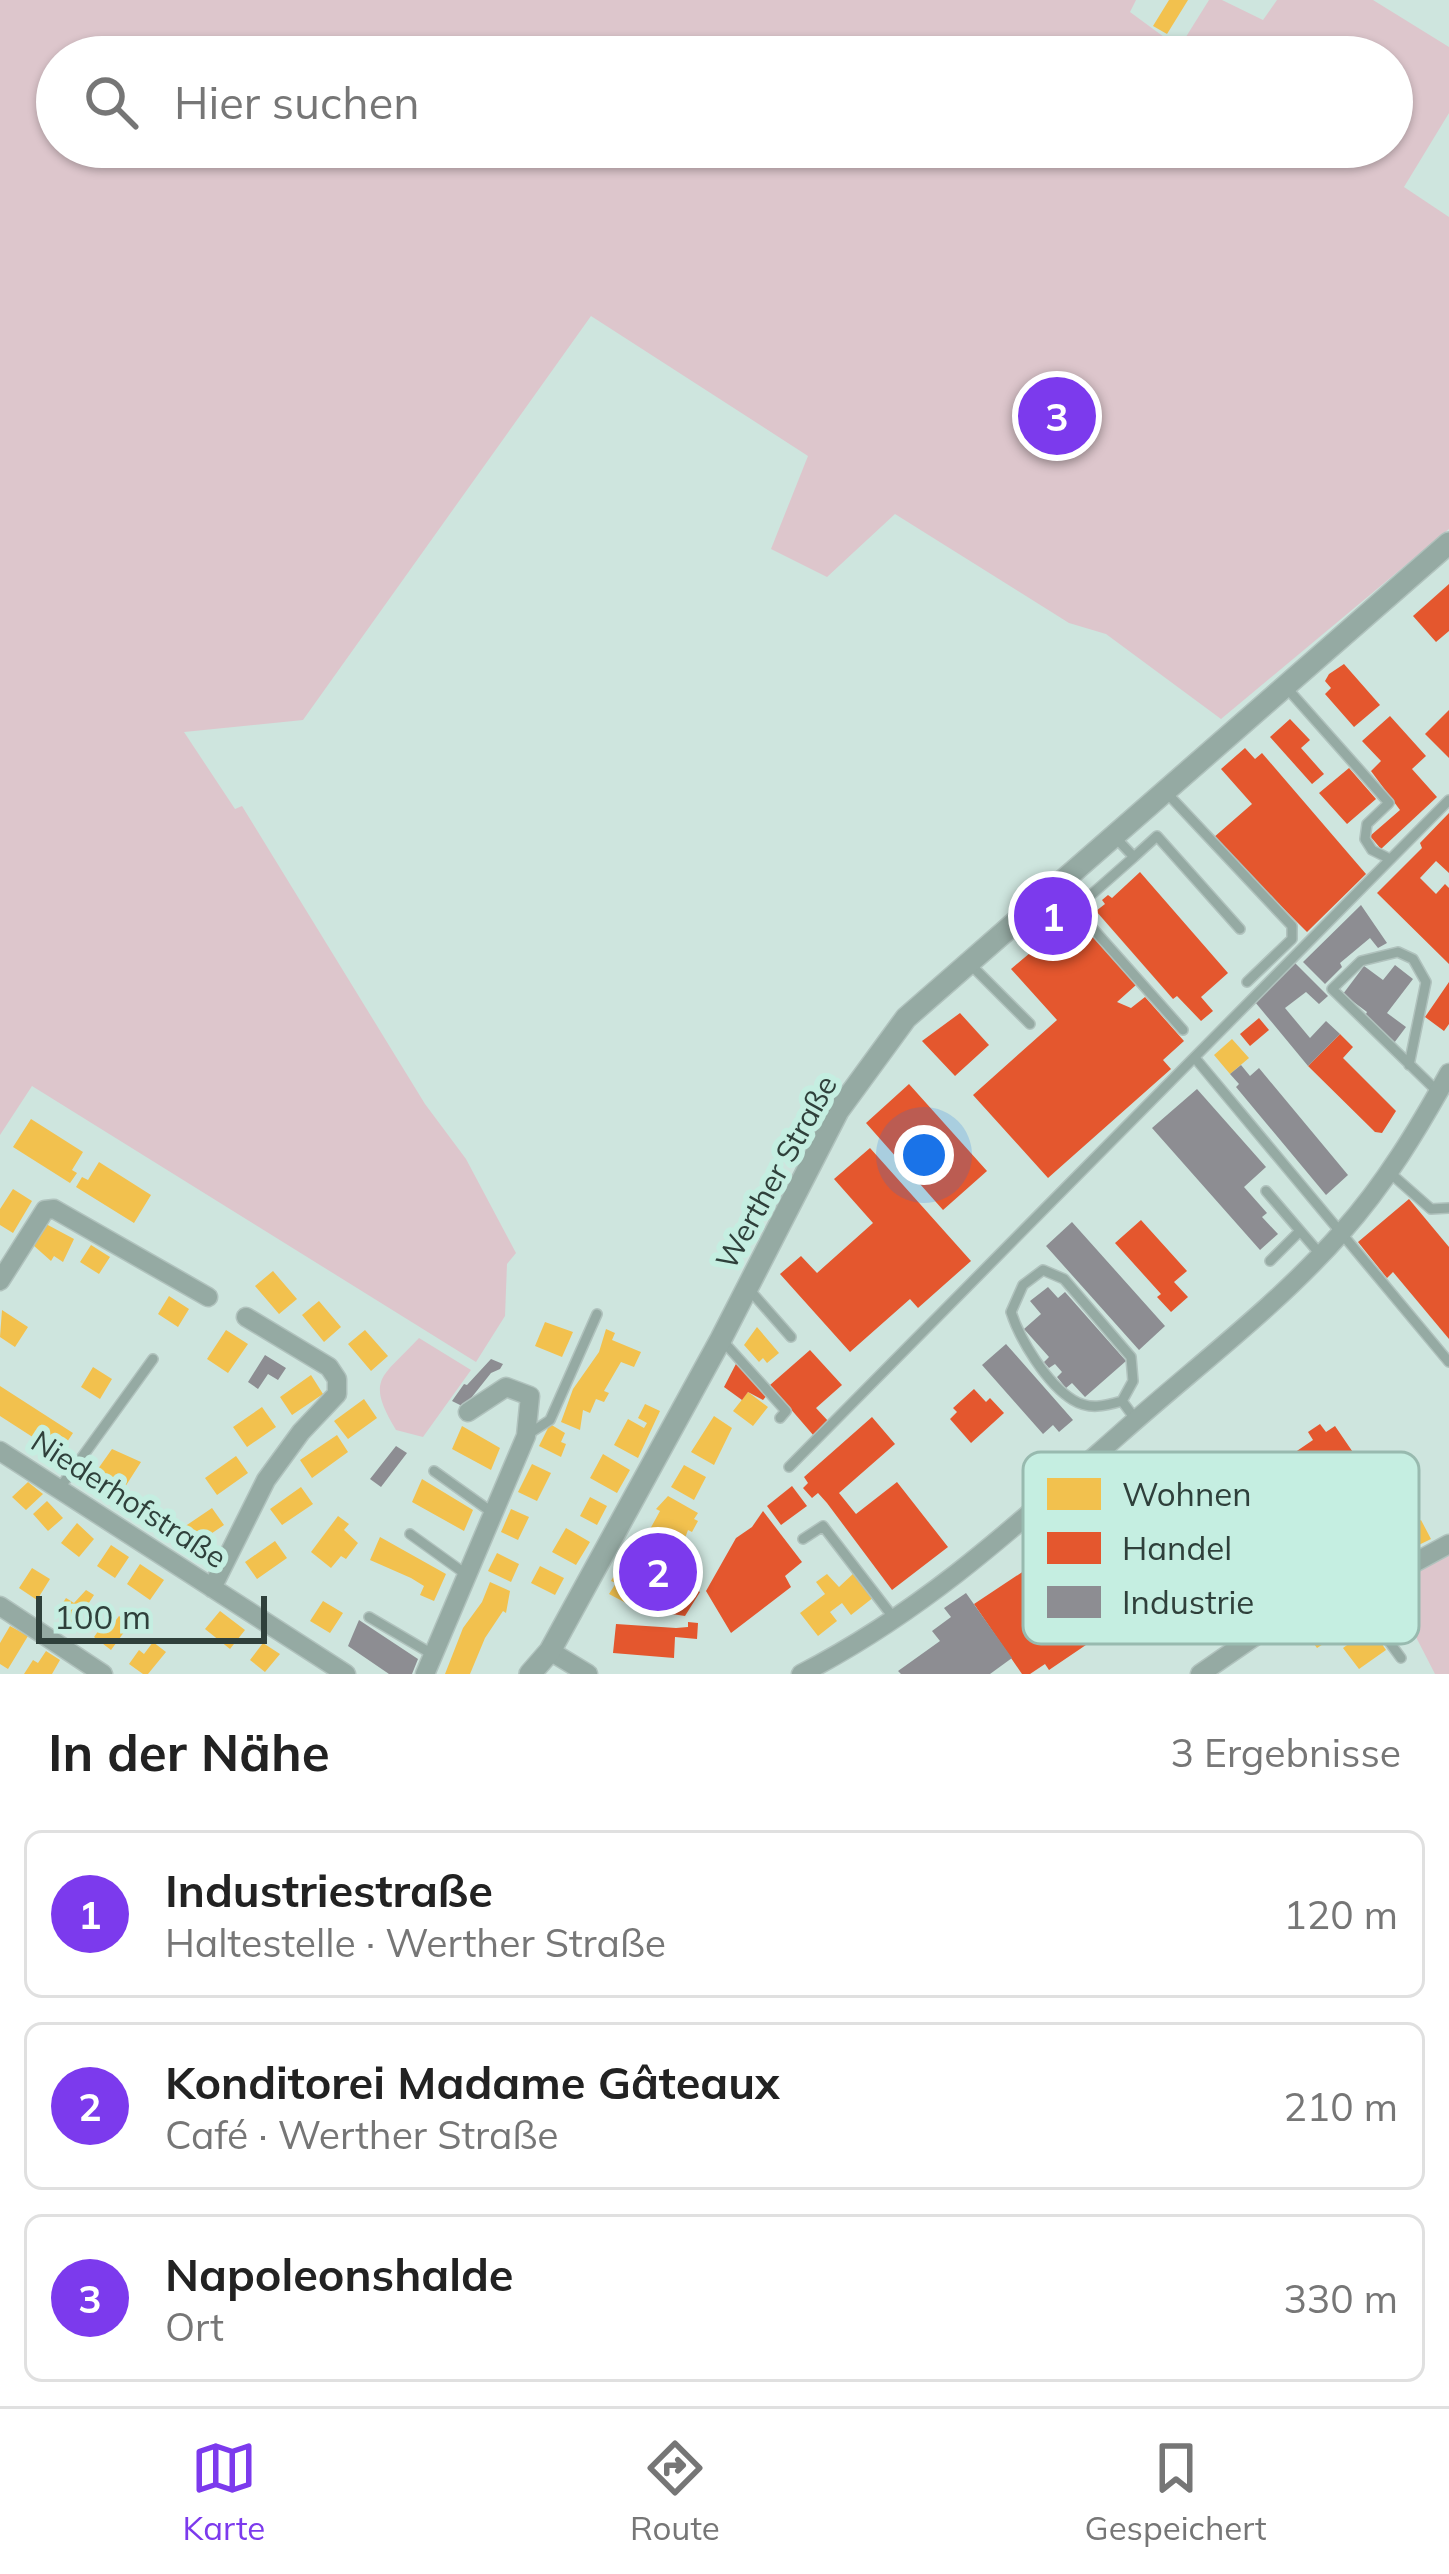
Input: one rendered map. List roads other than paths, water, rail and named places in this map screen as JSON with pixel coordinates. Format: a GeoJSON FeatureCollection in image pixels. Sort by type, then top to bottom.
{"type":"FeatureCollection","features":[{"type":"Feature","properties":{"kind":"street","name":"Werther Straße"},"geometry":{"type":"LineString","coordinates":[[530,1674],[550,1651],[721,1339],[838,1111],[906,1018],[1449,543]]}},
{"type":"Feature","properties":{"kind":"street"},"geometry":{"type":"LineString","coordinates":[[1099,1452],[1341,1233],[1389,1172],[1449,1073]]}},
{"type":"Feature","properties":{"kind":"street"},"geometry":{"type":"LineString","coordinates":[[0,1281],[45,1210],[55,1209],[208,1297]]}},
{"type":"Feature","properties":{"kind":"street"},"geometry":{"type":"LineString","coordinates":[[212,1588],[266,1480],[337,1394],[337,1379],[329,1367],[246,1316]]}},
{"type":"Feature","properties":{"kind":"street"},"geometry":{"type":"LineString","coordinates":[[424,1674],[526,1436],[530,1396],[506,1388],[467,1412]]}},
{"type":"Feature","properties":{"kind":"street","name":"Niederhofstraße"},"geometry":{"type":"LineString","coordinates":[[0,1450],[346,1674]]}},
{"type":"Feature","properties":{"kind":"street"},"geometry":{"type":"LineString","coordinates":[[0,1478],[19,1463]]}},
{"type":"Feature","properties":{"kind":"street"},"geometry":{"type":"LineString","coordinates":[[801,1674],[895,1620],[959,1575],[1023,1519]]}},
{"type":"Feature","properties":{"kind":"street"},"geometry":{"type":"LineString","coordinates":[[1419,1559],[1449,1544]]}},
{"type":"Feature","properties":{"kind":"street"},"geometry":{"type":"LineString","coordinates":[[0,1606],[103,1674]]}},
{"type":"Feature","properties":{"kind":"street"},"geometry":{"type":"LineString","coordinates":[[1200,1674],[1244,1644]]}},
{"type":"Feature","properties":{"kind":"street"},"geometry":{"type":"LineString","coordinates":[[550,1651],[588,1674]]}},
{"type":"Feature","properties":{"kind":"lane"},"geometry":{"type":"LineString","coordinates":[[1285,686],[1389,803],[1367,824],[1365,839],[1372,850],[1390,860]]}},
{"type":"Feature","properties":{"kind":"lane"},"geometry":{"type":"LineString","coordinates":[[1164,790],[1292,926],[1292,939],[1247,982]]}},
{"type":"Feature","properties":{"kind":"lane"},"geometry":{"type":"LineString","coordinates":[[790,1467],[1449,800]]}},
{"type":"Feature","properties":{"kind":"lane"},"geometry":{"type":"LineString","coordinates":[[1113,836],[1134,856]]}},
{"type":"Feature","properties":{"kind":"lane"},"geometry":{"type":"LineString","coordinates":[[1092,894],[1157,836],[1240,929]]}},
{"type":"Feature","properties":{"kind":"lane"},"geometry":{"type":"LineString","coordinates":[[1055,886],[1183,1030]]}},
{"type":"Feature","properties":{"kind":"lane"},"geometry":{"type":"LineString","coordinates":[[1408,1065],[1426,982],[1413,959],[1398,952],[1360,961],[1332,989],[1408,1065],[1438,1092]]}},
{"type":"Feature","properties":{"kind":"lane"},"geometry":{"type":"LineString","coordinates":[[968,962],[1030,1024]]}},
{"type":"Feature","properties":{"kind":"lane"},"geometry":{"type":"LineString","coordinates":[[1195,1058],[1449,1362]]}},
{"type":"Feature","properties":{"kind":"lane"},"geometry":{"type":"LineString","coordinates":[[1389,1172],[1431,1209],[1449,1208]]}},
{"type":"Feature","properties":{"kind":"lane"},"geometry":{"type":"LineString","coordinates":[[1266,1191],[1320,1254]]}},
{"type":"Feature","properties":{"kind":"lane"},"geometry":{"type":"LineString","coordinates":[[1270,1261],[1300,1232]]}},
{"type":"Feature","properties":{"kind":"lane"},"geometry":{"type":"LineString","coordinates":[[1043,1270],[1064,1279],[1131,1357],[1133,1381],[1122,1402],[1100,1408],[1073,1400],[1022,1345],[1010,1312],[1023,1285],[1043,1270]]}},
{"type":"Feature","properties":{"kind":"lane"},"geometry":{"type":"LineString","coordinates":[[747,1287],[791,1337]]}},
{"type":"Feature","properties":{"kind":"lane"},"geometry":{"type":"LineString","coordinates":[[526,1436],[550,1420],[597,1314]]}},
{"type":"Feature","properties":{"kind":"lane"},"geometry":{"type":"LineString","coordinates":[[721,1339],[786,1411],[780,1418]]}},
{"type":"Feature","properties":{"kind":"lane"},"geometry":{"type":"LineString","coordinates":[[59,1489],[153,1359]]}},
{"type":"Feature","properties":{"kind":"lane"},"geometry":{"type":"LineString","coordinates":[[1122,1402],[1136,1420]]}},
{"type":"Feature","properties":{"kind":"lane"},"geometry":{"type":"LineString","coordinates":[[434,1471],[493,1513]]}},
{"type":"Feature","properties":{"kind":"lane"},"geometry":{"type":"LineString","coordinates":[[803,1539],[823,1526],[895,1620]]}},
{"type":"Feature","properties":{"kind":"lane"},"geometry":{"type":"LineString","coordinates":[[410,1534],[467,1575]]}},
{"type":"Feature","properties":{"kind":"lane"},"geometry":{"type":"LineString","coordinates":[[369,1617],[434,1655]]}},
{"type":"Feature","properties":{"kind":"lane"},"geometry":{"type":"LineString","coordinates":[[1391,1644],[1401,1658]]}},
{"type":"Feature","properties":{"kind":"place","name":"Napoleonshalde"},"geometry":{"type":"Point","coordinates":[1057,416]}},
{"type":"Feature","properties":{"kind":"place","name":"Industriestraße"},"geometry":{"type":"Point","coordinates":[1053,916]}},
{"type":"Feature","properties":{"kind":"place","name":"Konditorei Madame Gâteaux"},"geometry":{"type":"Point","coordinates":[658,1572]}}]}
